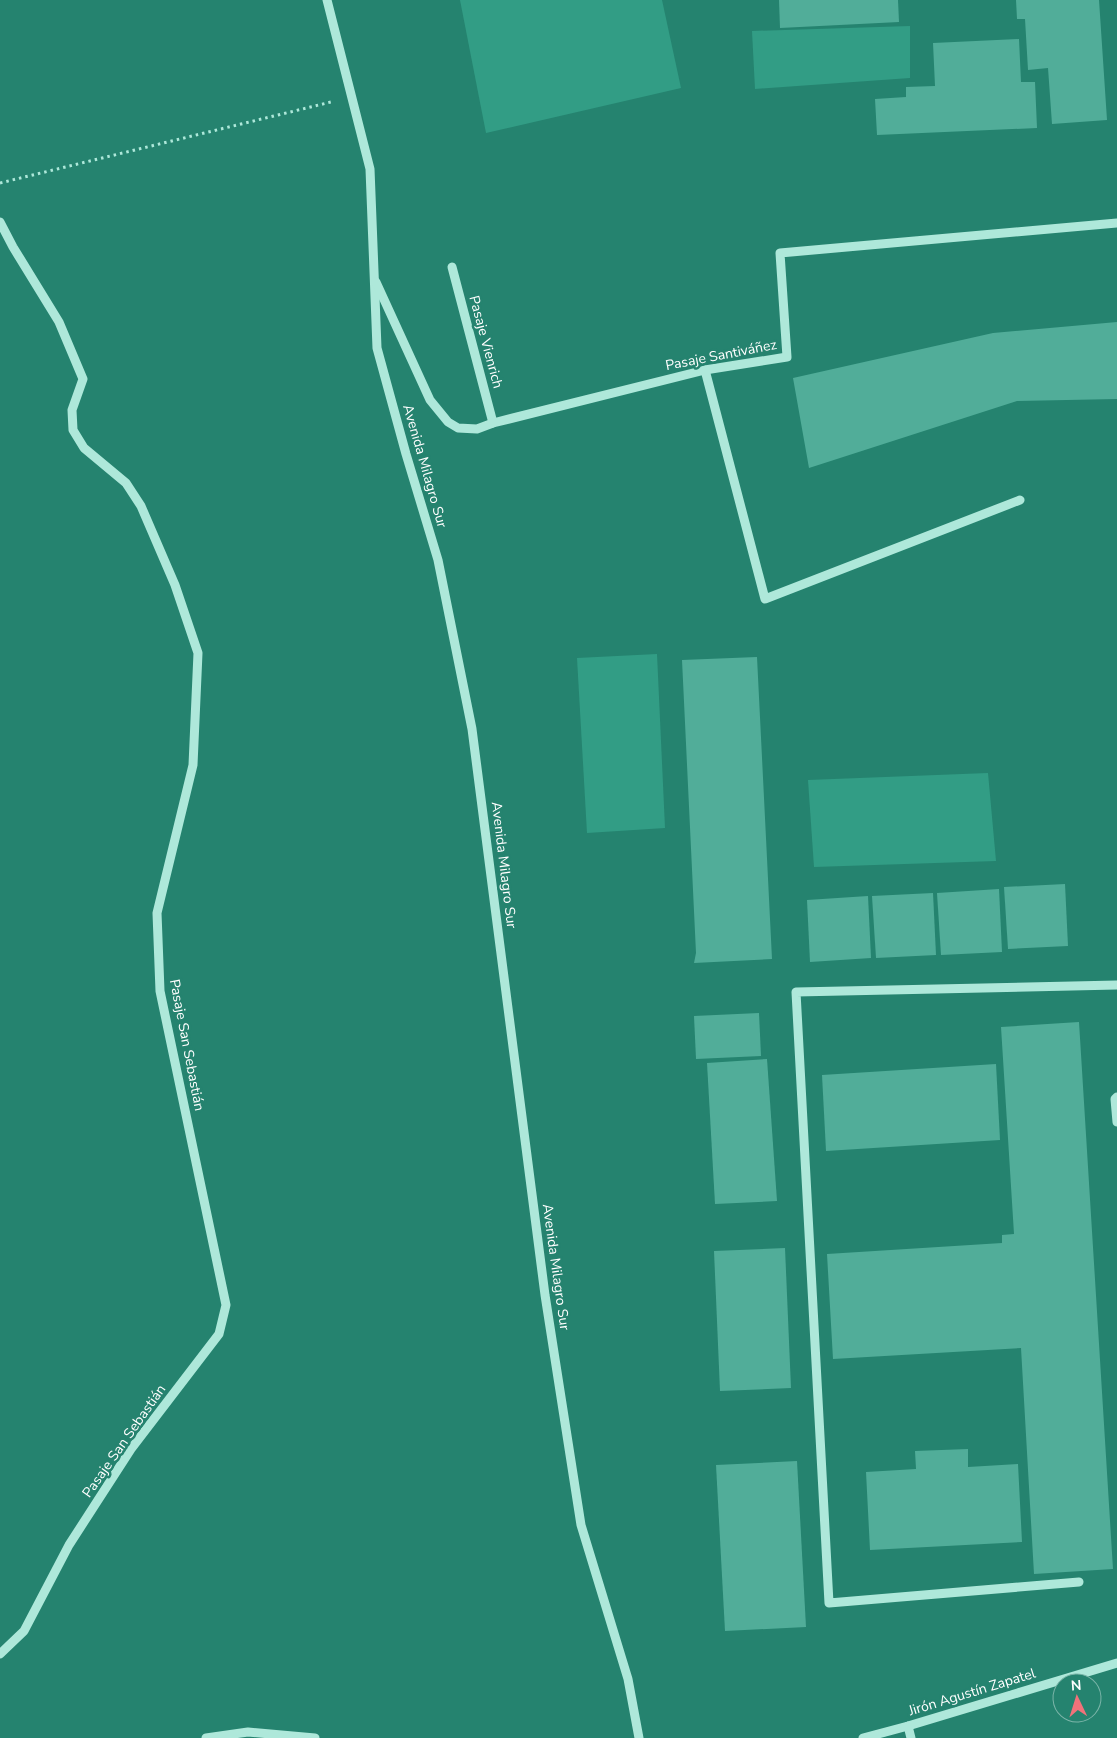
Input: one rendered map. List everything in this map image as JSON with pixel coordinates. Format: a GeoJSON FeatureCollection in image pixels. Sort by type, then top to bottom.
{"type":"FeatureCollection","features":[{"type":"Feature","properties":{"kind":"street","name":"Avenida Milagro Sur"},"geometry":{"type":"LineString","coordinates":[[327,0],[370,169],[377,348],[438,560],[472,729],[545,1295],[581,1525],[628,1679],[639,1738]]}},
{"type":"Feature","properties":{"kind":"street","name":"Pasaje San Sebastián"},"geometry":{"type":"LineString","coordinates":[[0,222],[13,247],[59,322],[82,379],[72,410],[73,430],[84,448],[126,484],[141,506],[175,585],[198,653],[193,765],[157,913],[160,991],[226,1305],[219,1334],[131,1449],[69,1545],[24,1631],[0,1654]]}},
{"type":"Feature","properties":{"kind":"street","name":"Pasaje Santiváñez"},"geometry":{"type":"LineString","coordinates":[[374,277],[430,400],[448,422],[458,428],[477,429],[493,423],[705,370],[787,357],[780,253],[1117,223]]}},
{"type":"Feature","properties":{"kind":"street","name":"Pasaje Vienrich"},"geometry":{"type":"LineString","coordinates":[[452,267],[493,423]]}},
{"type":"Feature","properties":{"kind":"street"},"geometry":{"type":"LineString","coordinates":[[705,370],[764,599],[1020,500]]}},
{"type":"Feature","properties":{"kind":"street"},"geometry":{"type":"LineString","coordinates":[[1079,1582],[829,1603],[796,992],[1117,985]]}},
{"type":"Feature","properties":{"kind":"street"},"geometry":{"type":"LineString","coordinates":[[1117,1097],[1115,1098],[1117,1122]]}},
{"type":"Feature","properties":{"kind":"street","name":"Jirón Agustín Zapatel"},"geometry":{"type":"LineString","coordinates":[[862,1738],[1117,1663]]}},
{"type":"Feature","properties":{"kind":"street"},"geometry":{"type":"LineString","coordinates":[[908,1726],[911,1738]]}},
{"type":"Feature","properties":{"kind":"street"},"geometry":{"type":"LineString","coordinates":[[206,1738],[248,1732],[315,1738]]}},
{"type":"Feature","properties":{"kind":"path"},"geometry":{"type":"LineString","coordinates":[[0,183],[351,97]]}},
{"type":"Feature","properties":{"kind":"green space"},"geometry":{"type":"Polygon","coordinates":[[[460,0],[662,0],[681,88],[486,133],[460,0]]]}},
{"type":"Feature","properties":{"kind":"green space"},"geometry":{"type":"Polygon","coordinates":[[[910,26],[910,78],[755,89],[752,31],[910,26]]]}},
{"type":"Feature","properties":{"kind":"green space"},"geometry":{"type":"Polygon","coordinates":[[[657,654],[665,828],[587,833],[577,658],[657,654]]]}},
{"type":"Feature","properties":{"kind":"green space"},"geometry":{"type":"Polygon","coordinates":[[[988,773],[996,861],[814,867],[808,780],[988,773]]]}},
{"type":"Feature","properties":{"kind":"building"},"geometry":{"type":"Polygon","coordinates":[[[779,0],[898,0],[899,22],[780,28],[779,0]]]}},
{"type":"Feature","properties":{"kind":"building"},"geometry":{"type":"Polygon","coordinates":[[[1016,0],[1099,0],[1107,120],[1052,124],[1048,68],[1028,70],[1025,19],[1017,19],[1016,0]]]}},
{"type":"Feature","properties":{"kind":"building"},"geometry":{"type":"Polygon","coordinates":[[[1019,39],[1021,82],[1035,82],[1037,128],[877,135],[875,99],[906,97],[906,87],[935,86],[933,43],[1019,39]]]}},
{"type":"Feature","properties":{"kind":"building"},"geometry":{"type":"Polygon","coordinates":[[[1117,322],[1117,399],[1017,401],[809,468],[793,378],[993,333],[1117,322]]]}},
{"type":"Feature","properties":{"kind":"building"},"geometry":{"type":"Polygon","coordinates":[[[757,657],[772,959],[694,963],[696,953],[682,660],[757,657]]]}},
{"type":"Feature","properties":{"kind":"building"},"geometry":{"type":"Polygon","coordinates":[[[1065,884],[1068,946],[1008,949],[1004,887],[1065,884]]]}},
{"type":"Feature","properties":{"kind":"building"},"geometry":{"type":"Polygon","coordinates":[[[999,889],[1002,952],[941,955],[937,893],[999,889]]]}},
{"type":"Feature","properties":{"kind":"building"},"geometry":{"type":"Polygon","coordinates":[[[933,893],[936,955],[876,958],[872,896],[933,893]]]}},
{"type":"Feature","properties":{"kind":"building"},"geometry":{"type":"Polygon","coordinates":[[[868,896],[871,958],[810,962],[807,900],[868,896]]]}},
{"type":"Feature","properties":{"kind":"building"},"geometry":{"type":"Polygon","coordinates":[[[759,1013],[761,1056],[696,1059],[694,1016],[759,1013]]]}},
{"type":"Feature","properties":{"kind":"building"},"geometry":{"type":"Polygon","coordinates":[[[1079,1022],[1113,1569],[1034,1574],[1021,1348],[833,1359],[827,1254],[1002,1243],[1002,1235],[1014,1234],[1001,1027],[1079,1022]]]}},
{"type":"Feature","properties":{"kind":"building"},"geometry":{"type":"Polygon","coordinates":[[[767,1059],[777,1201],[715,1204],[707,1063],[767,1059]]]}},
{"type":"Feature","properties":{"kind":"building"},"geometry":{"type":"Polygon","coordinates":[[[996,1064],[1000,1140],[826,1151],[822,1075],[996,1064]]]}},
{"type":"Feature","properties":{"kind":"building"},"geometry":{"type":"Polygon","coordinates":[[[785,1248],[791,1388],[720,1391],[714,1251],[785,1248]]]}},
{"type":"Feature","properties":{"kind":"building"},"geometry":{"type":"Polygon","coordinates":[[[968,1449],[968,1467],[1018,1464],[1022,1542],[870,1550],[866,1472],[916,1469],[915,1451],[968,1449]]]}},
{"type":"Feature","properties":{"kind":"building"},"geometry":{"type":"Polygon","coordinates":[[[797,1461],[806,1627],[725,1631],[716,1465],[797,1461]]]}}]}
